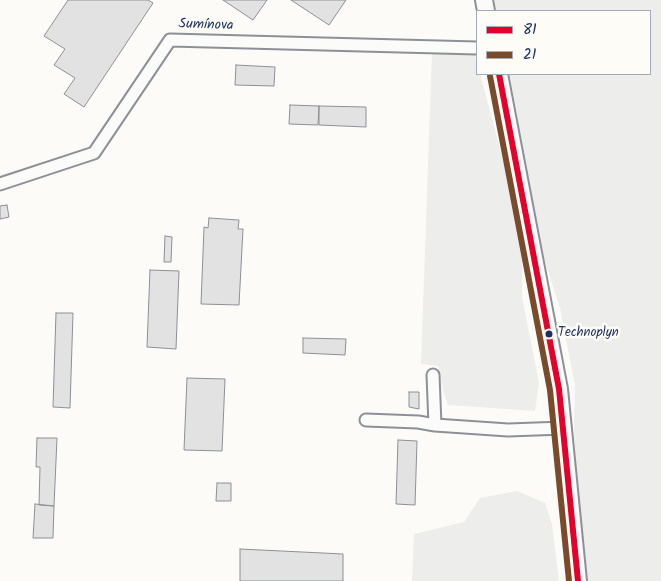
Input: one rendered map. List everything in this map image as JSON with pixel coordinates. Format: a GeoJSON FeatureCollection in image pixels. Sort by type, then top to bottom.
{"type":"FeatureCollection","features":[{"type":"Feature","properties":{"kind":"main road"},"geometry":{"type":"LineString","coordinates":[[499,75],[537,267],[564,428],[578,581]]}},
{"type":"Feature","properties":{"kind":"street","name":"Sumínova"},"geometry":{"type":"LineString","coordinates":[[0,184],[94,153],[170,40],[476,48]]}},
{"type":"Feature","properties":{"kind":"street"},"geometry":{"type":"LineString","coordinates":[[433,375],[435,425]]}},
{"type":"Feature","properties":{"kind":"street"},"geometry":{"type":"LineString","coordinates":[[366,420],[418,422],[508,430],[564,428]]}},
{"type":"Feature","properties":{"kind":"shaded area"},"geometry":{"type":"Polygon","coordinates":[[[494,0],[661,0],[661,581],[584,581],[574,433],[575,386],[560,308],[541,250],[507,75],[651,75],[651,10],[496,10],[494,0]]]}},
{"type":"Feature","properties":{"kind":"shaded area"},"geometry":{"type":"Polygon","coordinates":[[[432,52],[475,55],[476,75],[480,75],[522,230],[522,297],[539,383],[535,411],[448,405],[438,366],[421,364],[432,52]]]}},
{"type":"Feature","properties":{"kind":"shaded area"},"geometry":{"type":"Polygon","coordinates":[[[517,491],[545,503],[552,524],[559,581],[412,581],[414,534],[464,522],[480,498],[517,491]]]}},
{"type":"Feature","properties":{"kind":"building"},"geometry":{"type":"Polygon","coordinates":[[[68,0],[148,0],[153,3],[84,107],[64,94],[75,78],[54,65],[65,49],[44,36],[68,0]]]}},
{"type":"Feature","properties":{"kind":"building"},"geometry":{"type":"Polygon","coordinates":[[[223,0],[267,0],[253,20],[223,0]]]}},
{"type":"Feature","properties":{"kind":"building"},"geometry":{"type":"Polygon","coordinates":[[[291,0],[346,0],[329,25],[291,0]]]}},
{"type":"Feature","properties":{"kind":"building"},"geometry":{"type":"Polygon","coordinates":[[[236,65],[275,67],[274,86],[235,85],[236,65]]]}},
{"type":"Feature","properties":{"kind":"building"},"geometry":{"type":"Polygon","coordinates":[[[290,105],[319,106],[318,125],[289,124],[290,105]]]}},
{"type":"Feature","properties":{"kind":"building"},"geometry":{"type":"Polygon","coordinates":[[[319,106],[366,107],[366,127],[319,125],[319,106]]]}},
{"type":"Feature","properties":{"kind":"building"},"geometry":{"type":"Polygon","coordinates":[[[7,205],[9,217],[0,219],[0,206],[7,205]]]}},
{"type":"Feature","properties":{"kind":"building"},"geometry":{"type":"Polygon","coordinates":[[[209,218],[239,220],[238,229],[243,229],[239,305],[201,304],[204,227],[208,228],[209,218]]]}},
{"type":"Feature","properties":{"kind":"building"},"geometry":{"type":"Polygon","coordinates":[[[165,236],[172,237],[171,262],[164,262],[165,236]]]}},
{"type":"Feature","properties":{"kind":"building"},"geometry":{"type":"Polygon","coordinates":[[[150,270],[179,271],[176,349],[147,347],[150,270]]]}},
{"type":"Feature","properties":{"kind":"building"},"geometry":{"type":"Polygon","coordinates":[[[56,313],[73,313],[70,408],[53,407],[56,313]]]}},
{"type":"Feature","properties":{"kind":"building"},"geometry":{"type":"Polygon","coordinates":[[[303,338],[346,339],[345,355],[303,353],[303,338]]]}},
{"type":"Feature","properties":{"kind":"building"},"geometry":{"type":"Polygon","coordinates":[[[187,378],[225,379],[222,451],[184,450],[187,378]]]}},
{"type":"Feature","properties":{"kind":"building"},"geometry":{"type":"Polygon","coordinates":[[[409,392],[419,392],[419,409],[409,407],[409,392]]]}},
{"type":"Feature","properties":{"kind":"building"},"geometry":{"type":"Polygon","coordinates":[[[37,438],[57,438],[54,506],[39,505],[40,467],[36,467],[37,438]]]}},
{"type":"Feature","properties":{"kind":"building"},"geometry":{"type":"Polygon","coordinates":[[[398,440],[417,441],[415,505],[396,504],[398,440]]]}},
{"type":"Feature","properties":{"kind":"building"},"geometry":{"type":"Polygon","coordinates":[[[217,483],[231,483],[231,501],[216,501],[217,483]]]}},
{"type":"Feature","properties":{"kind":"building"},"geometry":{"type":"Polygon","coordinates":[[[35,504],[54,506],[53,538],[33,538],[35,504]]]}},
{"type":"Feature","properties":{"kind":"building"},"geometry":{"type":"Polygon","coordinates":[[[240,549],[343,554],[343,581],[240,581],[240,549]]]}},
{"type":"Feature","properties":{"kind":"transit line","name":"81"},"geometry":{"type":"LineString","coordinates":[[499,75],[559,389],[578,581]]}},
{"type":"Feature","properties":{"kind":"transit line","name":"21"},"geometry":{"type":"LineString","coordinates":[[490,76],[550,390],[569,581]]}},
{"type":"Feature","properties":{"kind":"place","name":"Technoplyn"},"geometry":{"type":"Point","coordinates":[549,334]}}]}
